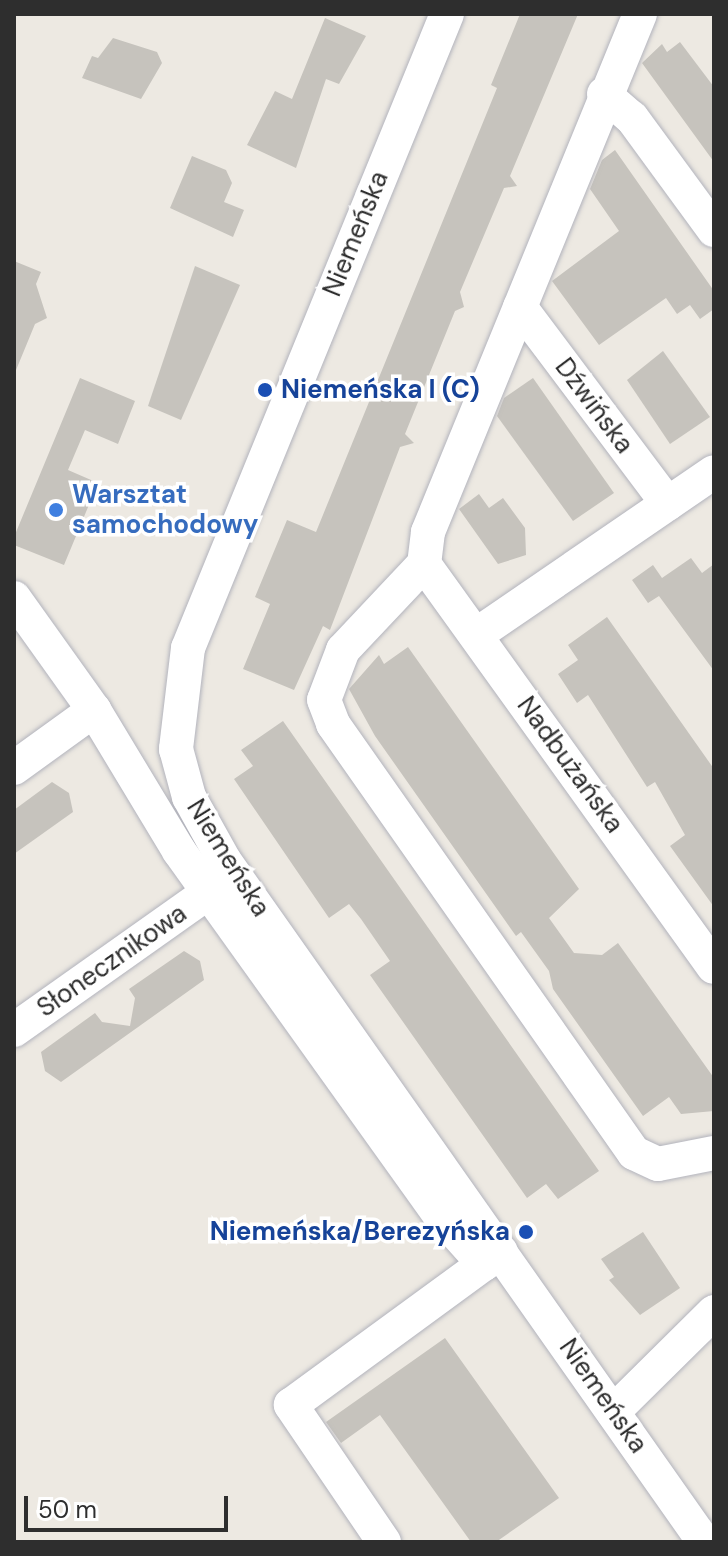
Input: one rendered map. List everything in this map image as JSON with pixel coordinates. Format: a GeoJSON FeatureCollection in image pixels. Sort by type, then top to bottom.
{"type":"FeatureCollection","features":[{"type":"Feature","properties":{"kind":"street","name":"Niemeńska"},"geometry":{"type":"LineString","coordinates":[[447,14],[188,648],[174,719],[189,797],[212,841],[493,1257],[613,1412],[704,1542]]}},
{"type":"Feature","properties":{"kind":"street"},"geometry":{"type":"LineString","coordinates":[[640,14],[604,94],[428,532],[424,564],[343,650],[327,684],[327,714],[634,1153],[658,1164],[714,1153]]}},
{"type":"Feature","properties":{"kind":"street"},"geometry":{"type":"LineString","coordinates":[[604,94],[632,118],[714,230]]}},
{"type":"Feature","properties":{"kind":"street","name":"Dźwińska"},"geometry":{"type":"LineString","coordinates":[[520,307],[668,504]]}},
{"type":"Feature","properties":{"kind":"street"},"geometry":{"type":"LineString","coordinates":[[476,635],[714,472]]}},
{"type":"Feature","properties":{"kind":"street","name":"Nadbużańska"},"geometry":{"type":"LineString","coordinates":[[424,564],[714,967]]}},
{"type":"Feature","properties":{"kind":"street","name":"Niemeńska"},"geometry":{"type":"LineString","coordinates":[[14,598],[94,710],[209,892],[439,1214],[493,1257]]}},
{"type":"Feature","properties":{"kind":"street"},"geometry":{"type":"LineString","coordinates":[[14,768],[94,710]]}},
{"type":"Feature","properties":{"kind":"street","name":"Słonecznikowa"},"geometry":{"type":"LineString","coordinates":[[14,1030],[209,892]]}},
{"type":"Feature","properties":{"kind":"street"},"geometry":{"type":"LineString","coordinates":[[384,1542],[291,1405],[493,1257]]}},
{"type":"Feature","properties":{"kind":"street"},"geometry":{"type":"LineString","coordinates":[[613,1412],[714,1312]]}},
{"type":"Feature","properties":{"kind":"building"},"geometry":{"type":"Polygon","coordinates":[[[520,14],[578,14],[510,176],[517,186],[504,188],[460,292],[464,307],[455,311],[405,434],[414,443],[400,447],[330,630],[323,626],[294,690],[243,669],[270,604],[255,597],[287,520],[316,532],[497,88],[491,85],[520,14]]]}},
{"type":"Feature","properties":{"kind":"building"},"geometry":{"type":"Polygon","coordinates":[[[325,18],[366,36],[339,84],[326,79],[296,168],[247,145],[275,91],[292,99],[325,18]]]}},
{"type":"Feature","properties":{"kind":"building"},"geometry":{"type":"Polygon","coordinates":[[[113,38],[157,52],[162,63],[141,99],[82,78],[92,56],[98,58],[113,38]]]}},
{"type":"Feature","properties":{"kind":"building"},"geometry":{"type":"Polygon","coordinates":[[[680,42],[714,87],[714,162],[642,63],[662,44],[667,52],[680,42]]]}},
{"type":"Feature","properties":{"kind":"building"},"geometry":{"type":"Polygon","coordinates":[[[615,150],[714,291],[714,309],[700,319],[690,305],[677,314],[666,298],[599,345],[552,281],[619,231],[590,189],[602,160],[615,150]]]}},
{"type":"Feature","properties":{"kind":"building"},"geometry":{"type":"Polygon","coordinates":[[[192,156],[226,170],[232,183],[224,202],[244,210],[233,237],[170,208],[192,156]]]}},
{"type":"Feature","properties":{"kind":"building"},"geometry":{"type":"Polygon","coordinates":[[[14,261],[41,272],[36,284],[47,318],[35,324],[14,375],[14,261]]]}},
{"type":"Feature","properties":{"kind":"building"},"geometry":{"type":"Polygon","coordinates":[[[195,266],[240,285],[181,420],[148,406],[195,266]]]}},
{"type":"Feature","properties":{"kind":"building"},"geometry":{"type":"Polygon","coordinates":[[[663,351],[710,417],[670,444],[627,380],[663,351]]]}},
{"type":"Feature","properties":{"kind":"building"},"geometry":{"type":"Polygon","coordinates":[[[80,378],[135,401],[118,444],[85,430],[68,470],[98,483],[64,565],[14,545],[14,537],[80,378]]]}},
{"type":"Feature","properties":{"kind":"building"},"geometry":{"type":"Polygon","coordinates":[[[533,378],[614,493],[573,521],[497,416],[504,398],[533,378]]]}},
{"type":"Feature","properties":{"kind":"building"},"geometry":{"type":"Polygon","coordinates":[[[479,494],[489,508],[503,498],[525,528],[526,555],[498,564],[459,509],[479,494]]]}},
{"type":"Feature","properties":{"kind":"building"},"geometry":{"type":"Polygon","coordinates":[[[691,558],[702,573],[714,564],[714,671],[659,596],[648,603],[632,580],[653,565],[662,578],[691,558]]]}},
{"type":"Feature","properties":{"kind":"building"},"geometry":{"type":"Polygon","coordinates":[[[607,617],[714,769],[714,907],[670,846],[685,835],[655,782],[647,787],[588,695],[577,703],[558,674],[578,660],[568,645],[607,617]]]}},
{"type":"Feature","properties":{"kind":"building"},"geometry":{"type":"Polygon","coordinates":[[[408,647],[579,889],[549,918],[574,953],[602,955],[618,943],[714,1078],[714,1111],[681,1114],[669,1097],[643,1116],[553,989],[549,971],[521,932],[516,936],[375,736],[349,689],[379,655],[384,664],[408,647]]]}},
{"type":"Feature","properties":{"kind":"building"},"geometry":{"type":"Polygon","coordinates":[[[283,721],[599,1171],[558,1199],[546,1184],[527,1198],[370,975],[390,961],[361,919],[349,904],[329,918],[234,779],[253,766],[241,750],[283,721]]]}},
{"type":"Feature","properties":{"kind":"building"},"geometry":{"type":"Polygon","coordinates":[[[52,782],[69,793],[73,812],[14,854],[14,810],[52,782]]]}},
{"type":"Feature","properties":{"kind":"building"},"geometry":{"type":"Polygon","coordinates":[[[184,951],[200,961],[204,980],[61,1082],[45,1071],[41,1052],[95,1013],[102,1022],[130,1026],[135,998],[129,989],[184,951]]]}},
{"type":"Feature","properties":{"kind":"building"},"geometry":{"type":"Polygon","coordinates":[[[643,1232],[680,1288],[640,1315],[609,1280],[614,1277],[601,1259],[643,1232]]]}},
{"type":"Feature","properties":{"kind":"building"},"geometry":{"type":"Polygon","coordinates":[[[445,1338],[559,1498],[496,1542],[471,1542],[380,1415],[341,1443],[326,1422],[445,1338]]]}},
{"type":"Feature","properties":{"kind":"place","name":"Niemeńska I (C)"},"geometry":{"type":"Point","coordinates":[265,390]}},
{"type":"Feature","properties":{"kind":"place","name":"Warsztat samochodowy"},"geometry":{"type":"Point","coordinates":[56,510]}},
{"type":"Feature","properties":{"kind":"place","name":"Niemeńska/Berezyńska"},"geometry":{"type":"Point","coordinates":[526,1232]}}]}
